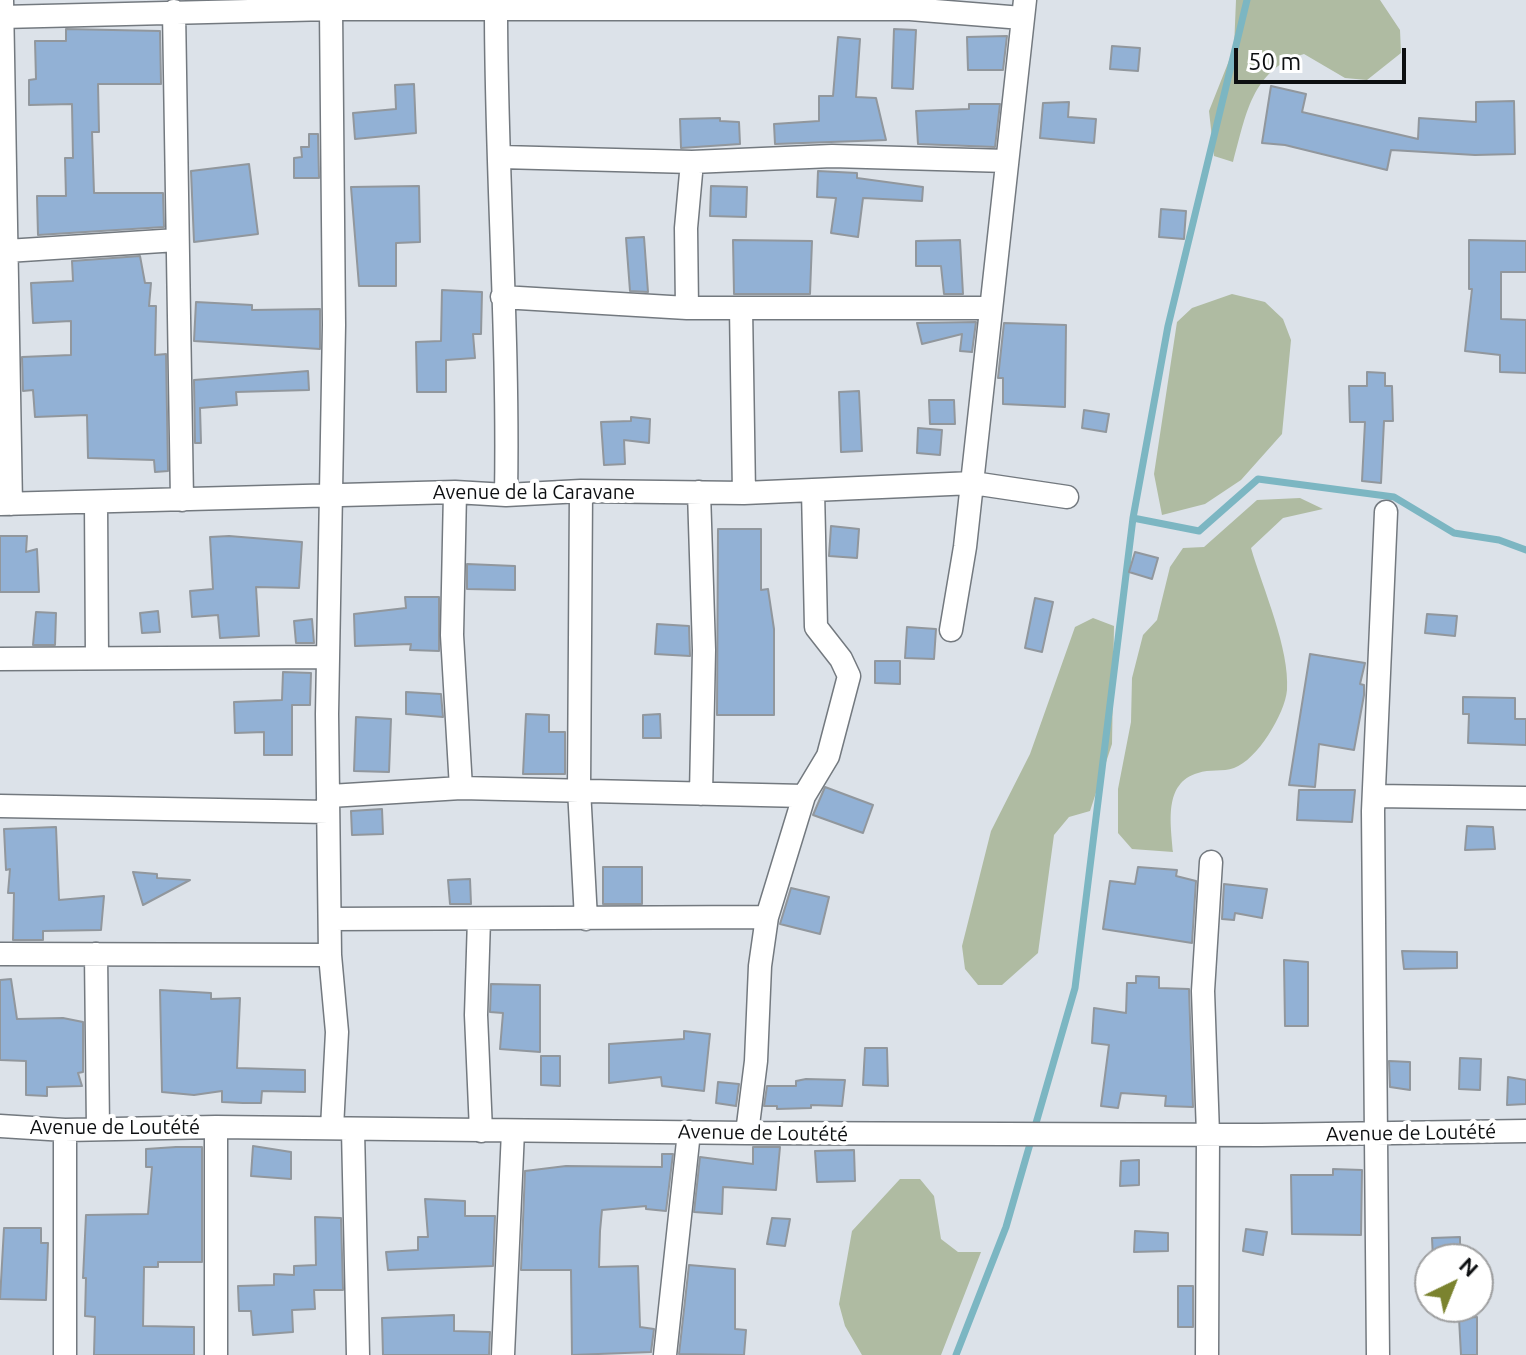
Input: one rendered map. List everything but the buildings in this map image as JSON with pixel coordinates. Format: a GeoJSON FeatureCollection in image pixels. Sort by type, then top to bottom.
{"type":"FeatureCollection","features":[{"type":"Feature","properties":{"kind":"street"},"geometry":{"type":"LineString","coordinates":[[6,504],[4,316],[7,251],[2,149],[2,8],[174,11],[230,5],[331,9],[382,5],[496,9],[696,6],[1024,9],[973,483],[951,630]]}},
{"type":"Feature","properties":{"kind":"street"},"geometry":{"type":"LineString","coordinates":[[331,9],[330,955],[358,1355]]}},
{"type":"Feature","properties":{"kind":"street"},"geometry":{"type":"LineString","coordinates":[[496,9],[502,297],[508,365],[506,495]]}},
{"type":"Feature","properties":{"kind":"street"},"geometry":{"type":"LineString","coordinates":[[174,11],[182,500]]}},
{"type":"Feature","properties":{"kind":"street"},"geometry":{"type":"LineString","coordinates":[[501,157],[692,162],[832,156],[1007,161]]}},
{"type":"Feature","properties":{"kind":"street"},"geometry":{"type":"LineString","coordinates":[[687,308],[686,228],[692,162]]}},
{"type":"Feature","properties":{"kind":"street"},"geometry":{"type":"LineString","coordinates":[[7,251],[177,240]]}},
{"type":"Feature","properties":{"kind":"street"},"geometry":{"type":"LineString","coordinates":[[502,297],[687,308],[991,308]]}},
{"type":"Feature","properties":{"kind":"street"},"geometry":{"type":"LineString","coordinates":[[741,308],[744,493]]}},
{"type":"Feature","properties":{"kind":"street","name":"Avenue de la Caravane"},"geometry":{"type":"LineString","coordinates":[[6,504],[455,492],[506,495],[581,491],[744,493],[973,483],[1067,497]]}},
{"type":"Feature","properties":{"kind":"street"},"geometry":{"type":"LineString","coordinates":[[747,1133],[756,1061],[760,966],[767,917],[804,796],[828,756],[849,676],[841,659],[816,627],[813,490]]}},
{"type":"Feature","properties":{"kind":"street"},"geometry":{"type":"LineString","coordinates":[[581,491],[579,789],[586,919]]}},
{"type":"Feature","properties":{"kind":"street"},"geometry":{"type":"LineString","coordinates":[[455,492],[452,635],[461,788]]}},
{"type":"Feature","properties":{"kind":"street"},"geometry":{"type":"LineString","coordinates":[[699,492],[704,650],[701,794]]}},
{"type":"Feature","properties":{"kind":"street"},"geometry":{"type":"LineString","coordinates":[[96,502],[97,658]]}},
{"type":"Feature","properties":{"kind":"street"},"geometry":{"type":"LineString","coordinates":[[1378,1355],[1374,796],[1386,512]]}},
{"type":"Feature","properties":{"kind":"street"},"geometry":{"type":"LineString","coordinates":[[0,659],[328,657]]}},
{"type":"Feature","properties":{"kind":"street"},"geometry":{"type":"LineString","coordinates":[[0,806],[329,804],[461,788],[804,796]]}},
{"type":"Feature","properties":{"kind":"street"},"geometry":{"type":"LineString","coordinates":[[1374,796],[1526,798]]}},
{"type":"Feature","properties":{"kind":"street"},"geometry":{"type":"LineString","coordinates":[[1207,1355],[1208,1134],[1203,991],[1211,862]]}},
{"type":"Feature","properties":{"kind":"street"},"geometry":{"type":"LineString","coordinates":[[330,919],[767,917]]}},
{"type":"Feature","properties":{"kind":"street"},"geometry":{"type":"LineString","coordinates":[[479,919],[476,1015],[481,1131]]}},
{"type":"Feature","properties":{"kind":"street"},"geometry":{"type":"LineString","coordinates":[[0,954],[330,955]]}},
{"type":"Feature","properties":{"kind":"street"},"geometry":{"type":"LineString","coordinates":[[96,954],[98,1129]]}},
{"type":"Feature","properties":{"kind":"street","name":"Avenue de Loutété"},"geometry":{"type":"LineString","coordinates":[[0,1126],[65,1130],[216,1127],[747,1133],[1526,1131]]}},
{"type":"Feature","properties":{"kind":"street"},"geometry":{"type":"LineString","coordinates":[[216,1127],[216,1355]]}},
{"type":"Feature","properties":{"kind":"street"},"geometry":{"type":"LineString","coordinates":[[65,1130],[65,1355]]}},
{"type":"Feature","properties":{"kind":"street"},"geometry":{"type":"LineString","coordinates":[[503,1355],[513,1131]]}},
{"type":"Feature","properties":{"kind":"street"},"geometry":{"type":"LineString","coordinates":[[665,1355],[689,1132]]}},
{"type":"Feature","properties":{"kind":"green space"},"geometry":{"type":"Polygon","coordinates":[[[1236,0],[1380,0],[1400,30],[1401,53],[1367,80],[1345,78],[1304,54],[1286,61],[1272,71],[1254,96],[1233,162],[1214,156],[1209,111],[1234,48],[1236,0]]]}},
{"type":"Feature","properties":{"kind":"green space"},"geometry":{"type":"Polygon","coordinates":[[[1232,294],[1265,302],[1283,319],[1291,340],[1282,434],[1241,480],[1205,504],[1162,515],[1154,474],[1177,322],[1192,308],[1232,294]]]}},
{"type":"Feature","properties":{"kind":"green space"},"geometry":{"type":"Polygon","coordinates":[[[1300,498],[1323,509],[1283,518],[1251,548],[1284,656],[1287,690],[1281,711],[1260,746],[1243,763],[1230,769],[1198,773],[1179,786],[1172,806],[1173,852],[1132,849],[1118,833],[1118,789],[1131,722],[1132,678],[1143,635],[1157,620],[1170,567],[1183,548],[1204,547],[1257,500],[1300,498]]]}},
{"type":"Feature","properties":{"kind":"green space"},"geometry":{"type":"Polygon","coordinates":[[[1093,618],[1114,626],[1112,744],[1090,811],[1069,817],[1054,835],[1038,953],[1002,985],[978,985],[965,969],[962,946],[991,831],[1030,754],[1075,627],[1093,618]]]}},
{"type":"Feature","properties":{"kind":"green space"},"geometry":{"type":"Polygon","coordinates":[[[900,1179],[920,1179],[934,1196],[941,1239],[958,1252],[981,1252],[941,1355],[862,1355],[845,1326],[839,1304],[852,1231],[900,1179]]]}},
{"type":"Feature","properties":{"kind":"waterway"},"geometry":{"type":"LineString","coordinates":[[956,1355],[1006,1227],[1075,988],[1133,518],[1168,326],[1247,0]]}},
{"type":"Feature","properties":{"kind":"waterway"},"geometry":{"type":"LineString","coordinates":[[1133,518],[1199,531],[1258,479],[1394,497],[1454,533],[1499,540],[1526,550]]}}]}
